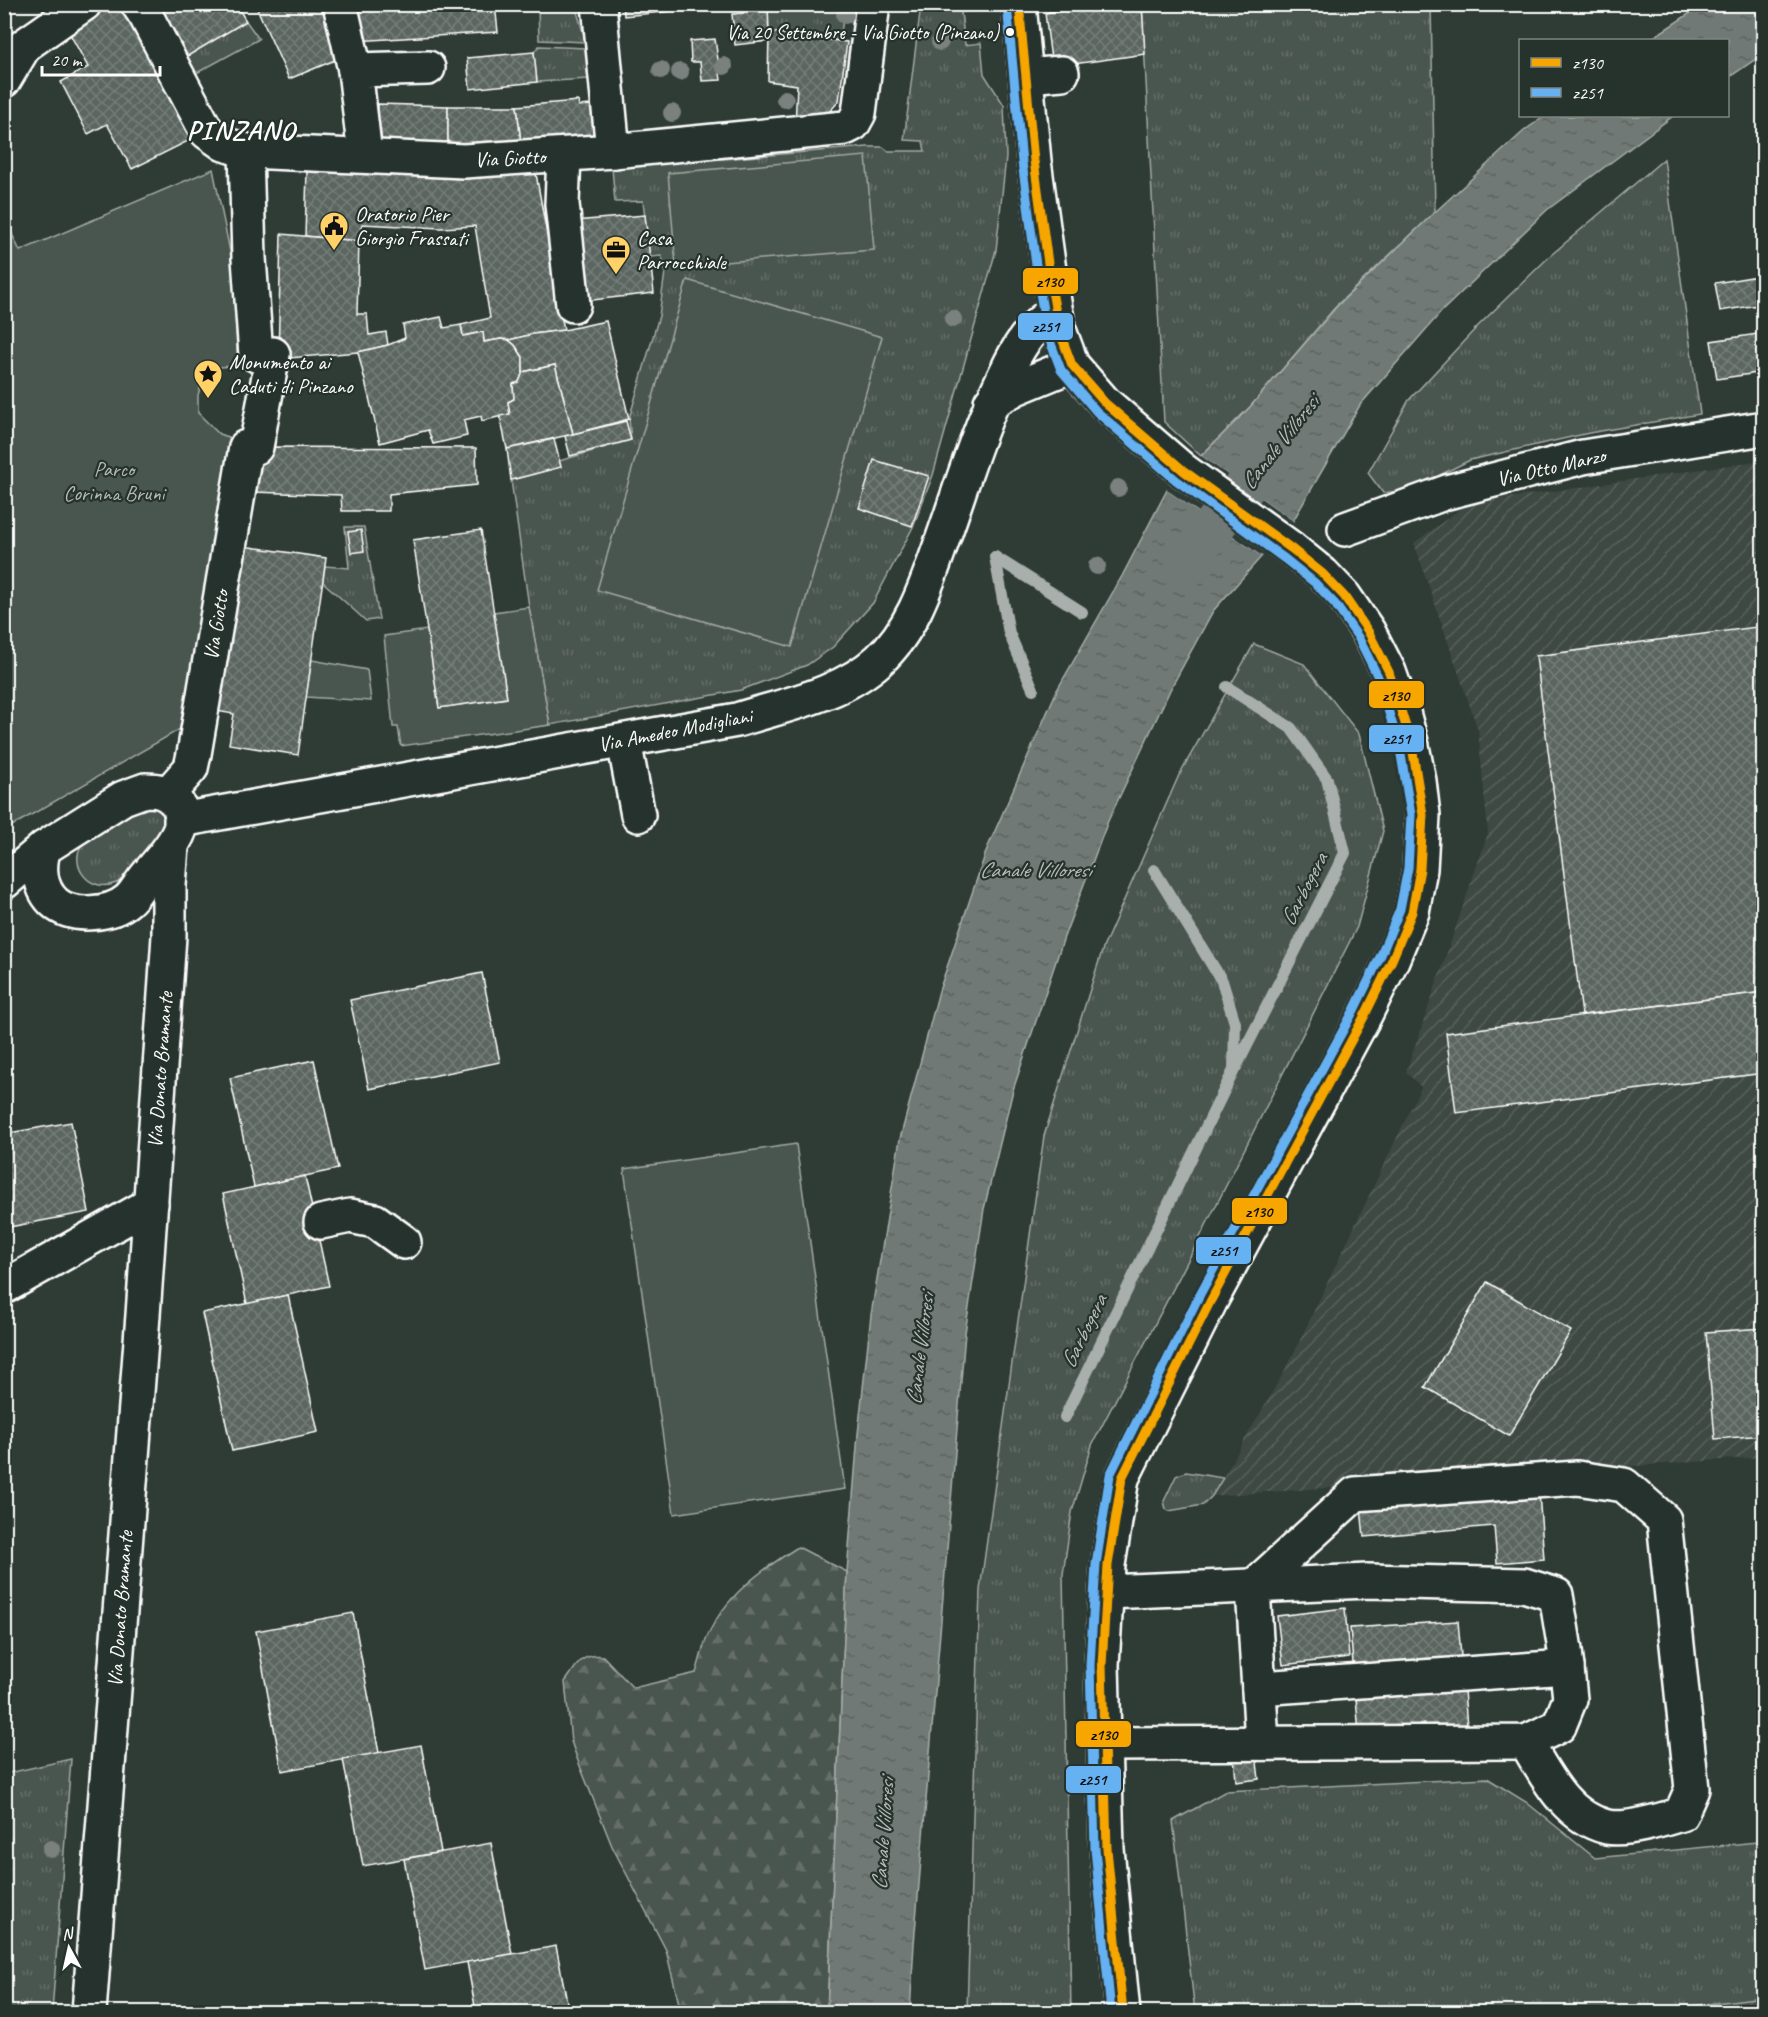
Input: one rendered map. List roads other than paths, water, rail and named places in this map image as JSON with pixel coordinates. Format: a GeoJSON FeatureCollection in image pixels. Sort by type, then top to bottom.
{"type":"FeatureCollection","features":[{"type":"Feature","properties":{"kind":"street"},"geometry":{"type":"LineString","coordinates":[[4,80],[25,45],[84,4]]}},
{"type":"Feature","properties":{"kind":"street","name":"Via Giotto"},"geometry":{"type":"LineString","coordinates":[[138,4],[207,132],[224,144],[246,151],[464,161],[614,151],[649,134],[845,129],[853,124],[859,112],[873,4]]}},
{"type":"Feature","properties":{"kind":"street"},"geometry":{"type":"LineString","coordinates":[[340,4],[355,70],[364,155]]}},
{"type":"Feature","properties":{"kind":"street"},"geometry":{"type":"LineString","coordinates":[[599,4],[614,151]]}},
{"type":"Feature","properties":{"kind":"street"},"geometry":{"type":"LineString","coordinates":[[1019,4],[1034,161],[1055,312],[1064,347],[1072,364],[1105,403],[1184,471],[1323,574],[1344,596],[1368,631],[1389,672],[1402,709],[1419,781],[1423,815],[1420,869],[1412,912],[1392,960],[1210,1302],[1122,1478],[1108,1564],[1102,1665],[1107,1849],[1123,2013]]}},
{"type":"Feature","properties":{"kind":"street"},"geometry":{"type":"LineString","coordinates":[[355,70],[428,68]]}},
{"type":"Feature","properties":{"kind":"street"},"geometry":{"type":"LineString","coordinates":[[1026,76],[1062,73]]}},
{"type":"Feature","properties":{"kind":"street","name":"Via Giotto"},"geometry":{"type":"LineString","coordinates":[[128,901],[174,820],[191,768],[251,447],[264,354],[249,269],[246,151]]}},
{"type":"Feature","properties":{"kind":"street"},"geometry":{"type":"LineString","coordinates":[[564,155],[562,204],[573,305]]}},
{"type":"Feature","properties":{"kind":"street","name":"Via Amedeo Modigliani"},"geometry":{"type":"LineString","coordinates":[[44,848],[134,793],[157,790],[174,820],[737,720],[817,695],[857,677],[880,660],[902,632],[920,600],[991,402],[1024,340],[1035,326],[1055,312]]}},
{"type":"Feature","properties":{"kind":"street"},"geometry":{"type":"LineString","coordinates":[[991,402],[1016,388],[1072,364]]}},
{"type":"Feature","properties":{"kind":"street","name":"Via Otto Marzo"},"geometry":{"type":"LineString","coordinates":[[1345,529],[1448,492],[1584,457],[1764,428]]}},
{"type":"Feature","properties":{"kind":"street"},"geometry":{"type":"LineString","coordinates":[[624,741],[638,816]]}},
{"type":"Feature","properties":{"kind":"street","name":"Via Donato Bramante"},"geometry":{"type":"LineString","coordinates":[[89,2013],[151,1204],[169,936],[169,885],[174,820]]}},
{"type":"Feature","properties":{"kind":"street"},"geometry":{"type":"LineString","coordinates":[[4,882],[44,848]]}},
{"type":"Feature","properties":{"kind":"street"},"geometry":{"type":"LineString","coordinates":[[44,848],[40,861],[42,883],[46,893],[58,906],[75,913],[100,912],[113,909],[128,901],[147,906],[169,936]]}},
{"type":"Feature","properties":{"kind":"street"},"geometry":{"type":"LineString","coordinates":[[4,888],[46,893]]}},
{"type":"Feature","properties":{"kind":"street"},"geometry":{"type":"LineString","coordinates":[[4,1287],[151,1204]]}},
{"type":"Feature","properties":{"kind":"street"},"geometry":{"type":"LineString","coordinates":[[321,1222],[350,1216],[375,1221],[404,1242]]}},
{"type":"Feature","properties":{"kind":"street"},"geometry":{"type":"LineString","coordinates":[[1253,1587],[1355,1494],[1577,1478],[1624,1485],[1664,1520],[1692,1789],[1681,1814],[1647,1825],[1608,1827],[1575,1813],[1547,1779],[1526,1742]]}},
{"type":"Feature","properties":{"kind":"street"},"geometry":{"type":"LineString","coordinates":[[1104,1744],[1526,1742],[1559,1726],[1570,1699],[1556,1595],[1524,1585],[1368,1581],[1107,1592]]}},
{"type":"Feature","properties":{"kind":"street"},"geometry":{"type":"LineString","coordinates":[[1253,1587],[1262,1743]]}},
{"type":"Feature","properties":{"kind":"street"},"geometry":{"type":"LineString","coordinates":[[1259,1688],[1567,1667]]}},
{"type":"Feature","properties":{"kind":"water"},"geometry":{"type":"Polygon","coordinates":[[[1704,4],[1763,5],[1763,54],[1729,77],[1729,39],[1651,39],[1704,4]]]}},
{"type":"Feature","properties":{"kind":"water","name":"Canale Villoresi"},"geometry":{"type":"Polygon","coordinates":[[[1544,117],[1672,117],[1547,210],[1442,311],[1360,405],[1293,521],[1201,456],[1250,407],[1338,305],[1525,130],[1544,117]]]}},
{"type":"Feature","properties":{"kind":"water","name":"Canale Villoresi"},"geometry":{"type":"Polygon","coordinates":[[[1167,490],[1262,556],[1213,611],[1171,688],[1108,821],[1064,937],[1013,1090],[984,1209],[965,1333],[910,2012],[827,2012],[847,1572],[858,1434],[871,1315],[900,1139],[939,991],[987,849],[1057,690],[1122,576],[1167,490]]]}},
{"type":"Feature","properties":{"kind":"waterway","name":"Canale Villoresi"},"geometry":{"type":"LineString","coordinates":[[1184,570],[1197,548],[1279,442]]}},
{"type":"Feature","properties":{"kind":"waterway","name":"Garbogera"},"geometry":{"type":"LineString","coordinates":[[995,557],[1009,633],[1033,689]]}},
{"type":"Feature","properties":{"kind":"waterway","name":"Garbogera"},"geometry":{"type":"LineString","coordinates":[[995,557],[1082,612]]}},
{"type":"Feature","properties":{"kind":"waterway","name":"Garbogera"},"geometry":{"type":"LineString","coordinates":[[1227,687],[1291,728],[1327,779],[1345,853],[1236,1067]]}},
{"type":"Feature","properties":{"kind":"waterway","name":"Garbogera"},"geometry":{"type":"LineString","coordinates":[[1065,1417],[1234,1070],[1235,1023],[1222,981],[1154,870]]}},
{"type":"Feature","properties":{"kind":"place","name":"Via 20 Settembre - Via Giotto (Pinzano)"},"geometry":{"type":"Point","coordinates":[1010,32]}},
{"type":"Feature","properties":{"kind":"place","name":"Oratorio Pier Giorgio Frassati"},"geometry":{"type":"Point","coordinates":[334,252]}},
{"type":"Feature","properties":{"kind":"place","name":"Casa Parrocchiale"},"geometry":{"type":"Point","coordinates":[616,276]}},
{"type":"Feature","properties":{"kind":"place","name":"Monumento ai Caduti di Pinzano"},"geometry":{"type":"Point","coordinates":[208,400]}},
{"type":"Feature","properties":{"kind":"district","name":"PINZANO"},"geometry":{"type":"Point","coordinates":[241,130]}},
{"type":"Feature","properties":{"kind":"park label","name":"Parco Corinna Bruni"},"geometry":{"type":"Point","coordinates":[114,481]}}]}
